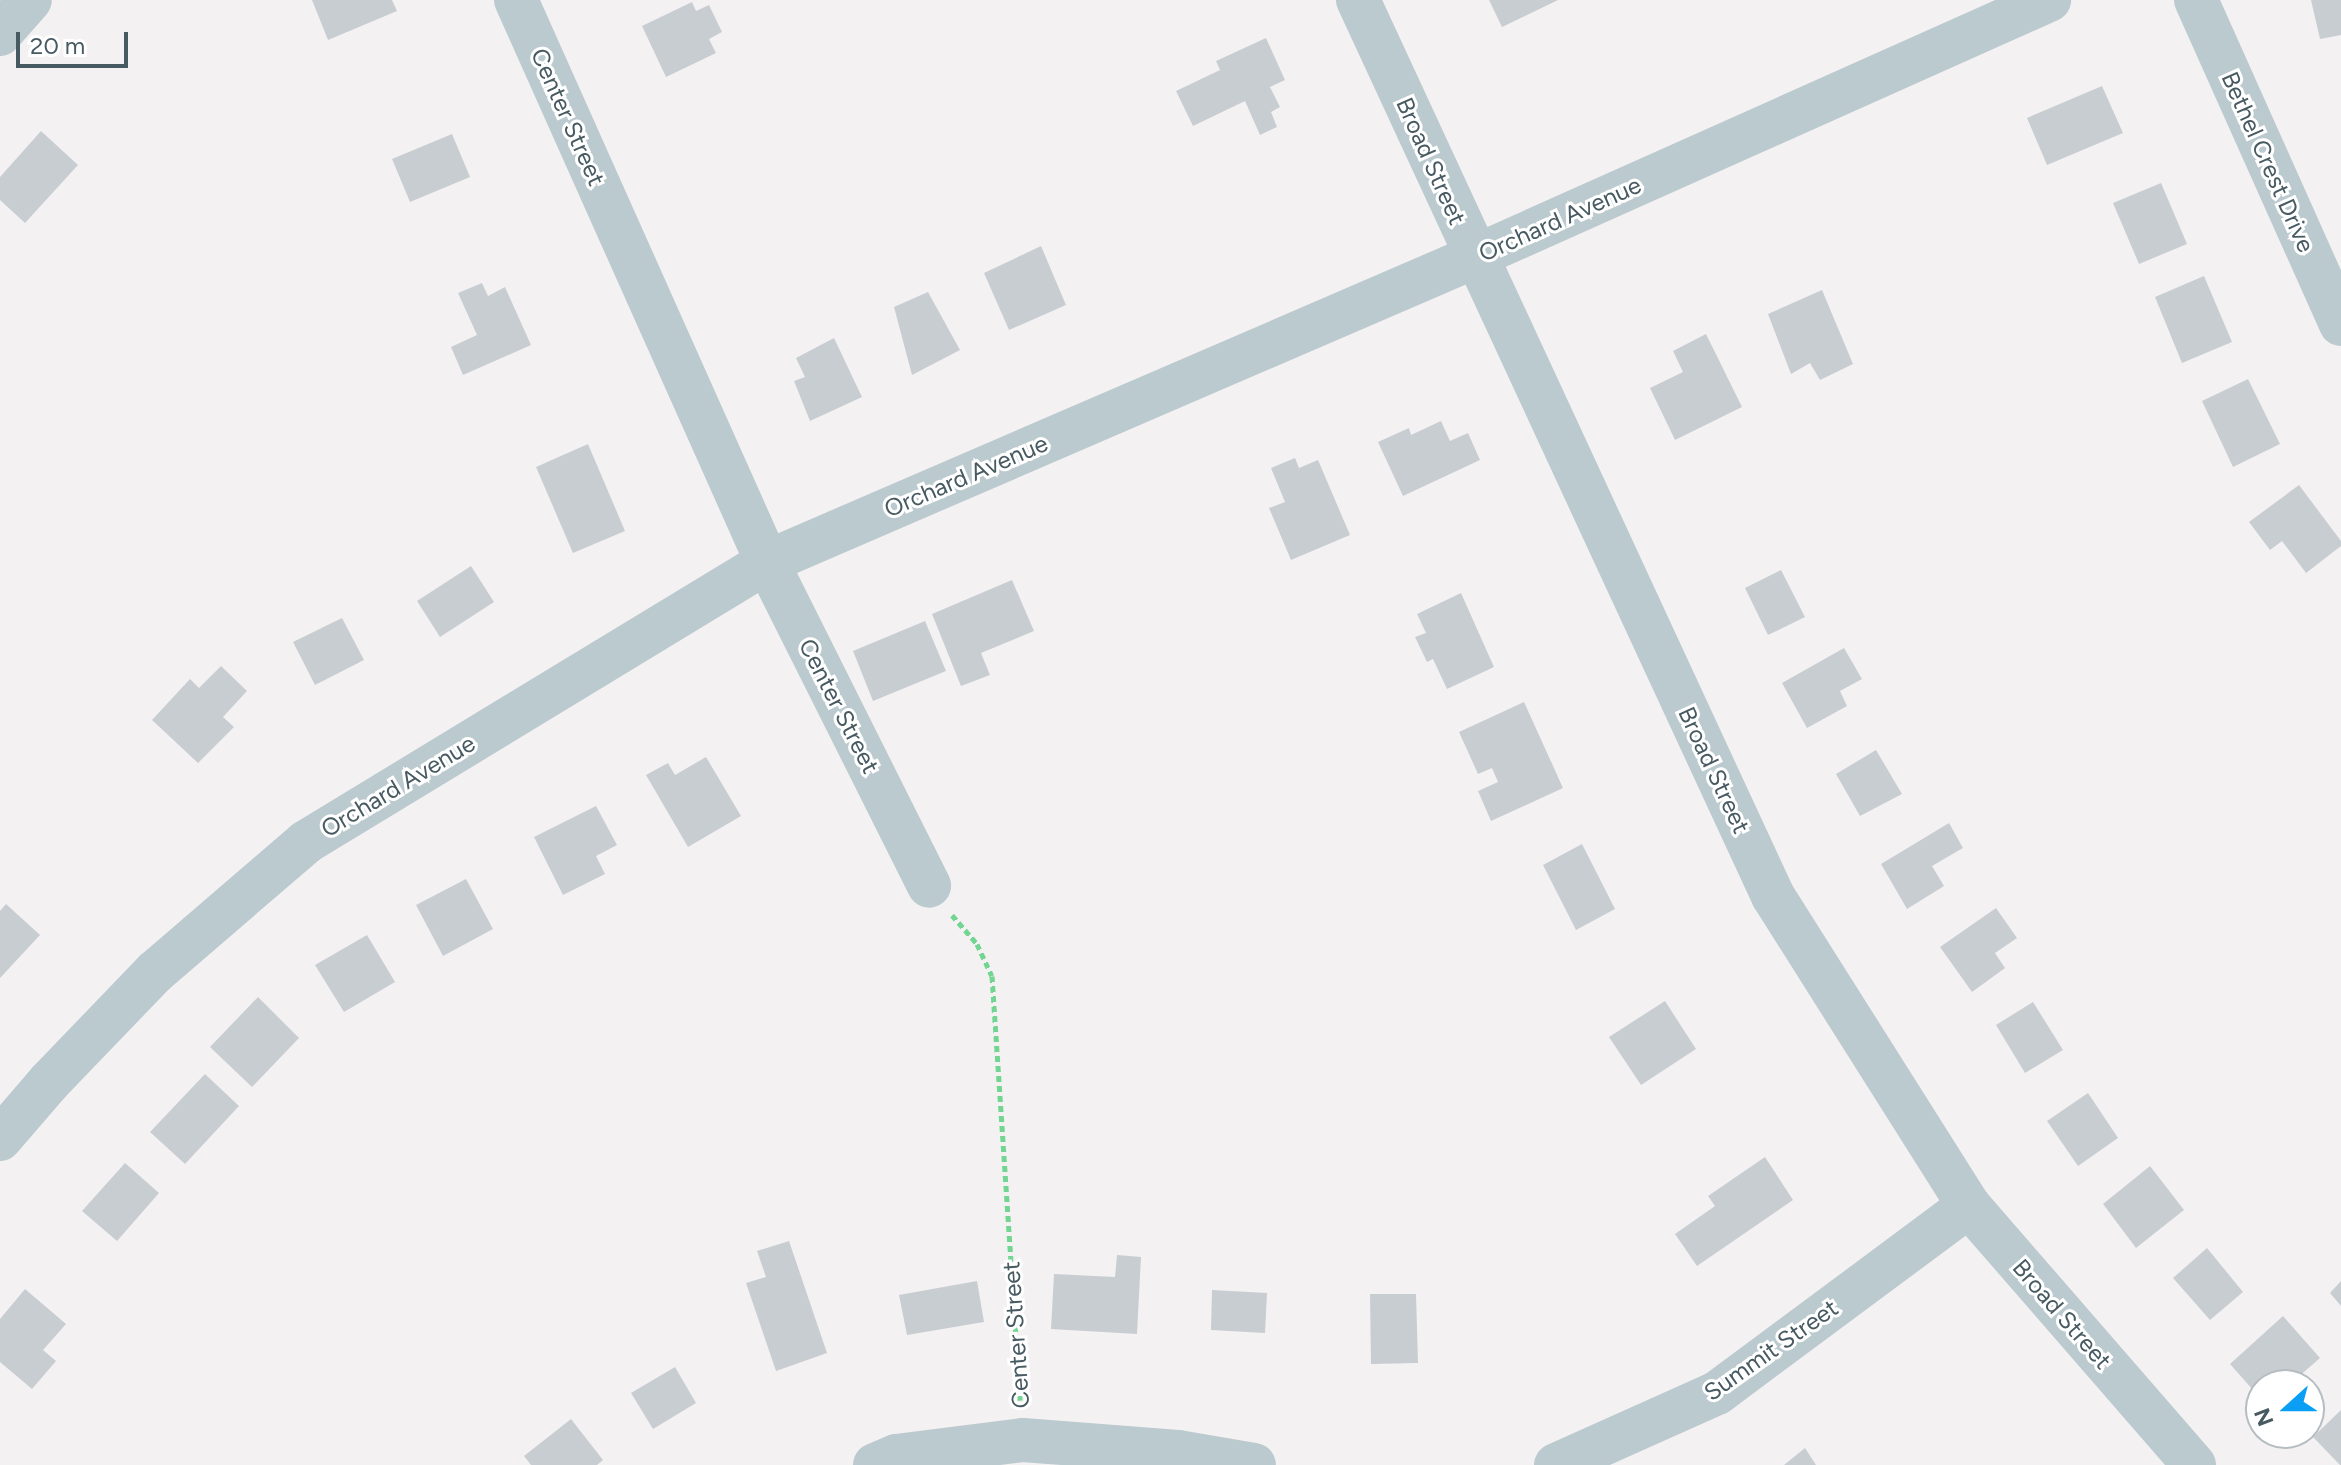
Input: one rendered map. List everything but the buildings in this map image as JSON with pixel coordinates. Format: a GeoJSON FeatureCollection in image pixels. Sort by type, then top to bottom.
{"type":"FeatureCollection","features":[{"type":"Feature","properties":{"kind":"street"},"geometry":{"type":"LineString","coordinates":[[0,34],[30,0]]}},
{"type":"Feature","properties":{"kind":"street","name":"Center Street"},"geometry":{"type":"LineString","coordinates":[[516,0],[767,562],[929,886]]}},
{"type":"Feature","properties":{"kind":"street","name":"Broad Street"},"geometry":{"type":"LineString","coordinates":[[1358,0],[1474,257],[1773,896],[1969,1206],[2194,1465]]}},
{"type":"Feature","properties":{"kind":"street","name":"Orchard Avenue"},"geometry":{"type":"LineString","coordinates":[[0,1139],[49,1082],[155,972],[306,842],[767,562],[1474,257],[2049,0]]}},
{"type":"Feature","properties":{"kind":"street","name":"Bethel Crest Drive"},"geometry":{"type":"LineString","coordinates":[[2196,0],[2341,324]]}},
{"type":"Feature","properties":{"kind":"street","name":"Summit Street"},"geometry":{"type":"LineString","coordinates":[[1556,1465],[1717,1393],[1969,1206]]}},
{"type":"Feature","properties":{"kind":"street"},"geometry":{"type":"LineString","coordinates":[[875,1465],[896,1456],[1023,1440],[1178,1452],[1254,1465]]}},
{"type":"Feature","properties":{"kind":"path","name":"Center Street"},"geometry":{"type":"LineString","coordinates":[[929,886],[977,944],[992,976],[1023,1440]]}}]}
